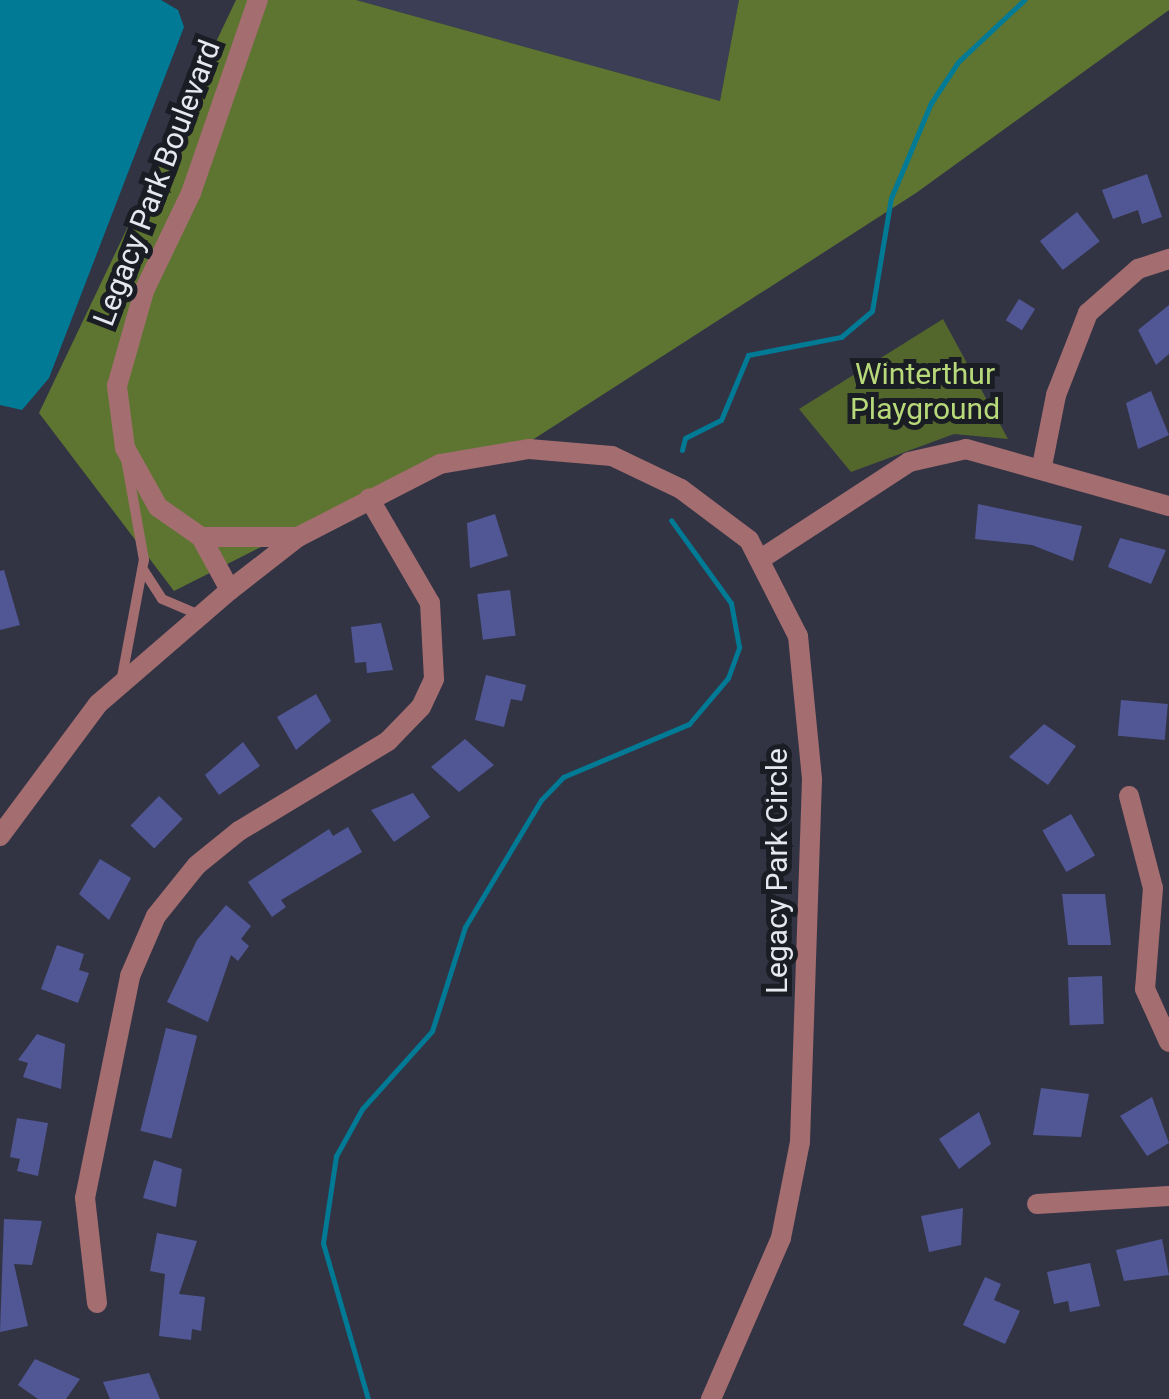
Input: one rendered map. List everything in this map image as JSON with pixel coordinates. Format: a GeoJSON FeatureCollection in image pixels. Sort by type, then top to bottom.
{"type":"FeatureCollection","features":[{"type":"Feature","properties":{"kind":"street","name":"Legacy Park Boulevard"},"geometry":{"type":"LineString","coordinates":[[230,590],[200,537],[158,507],[125,448],[118,386],[126,347],[258,0]]}},
{"type":"Feature","properties":{"kind":"street"},"geometry":{"type":"LineString","coordinates":[[1042,466],[1067,358],[1088,313],[1138,269],[1169,259]]}},
{"type":"Feature","properties":{"kind":"street"},"geometry":{"type":"LineString","coordinates":[[764,557],[909,462],[966,448],[1042,466],[1169,506]]}},
{"type":"Feature","properties":{"kind":"street","name":"Legacy Park Circle"},"geometry":{"type":"LineString","coordinates":[[0,836],[118,687],[298,536],[369,498],[440,464],[528,450],[612,456],[681,489],[764,557],[798,636],[812,779],[800,1142],[782,1238],[710,1399]]}},
{"type":"Feature","properties":{"kind":"street"},"geometry":{"type":"LineString","coordinates":[[97,1302],[85,1237],[90,1162],[130,976],[156,916],[197,866],[239,831],[388,741],[421,707],[434,679],[430,603],[369,498]]}},
{"type":"Feature","properties":{"kind":"street"},"geometry":{"type":"LineString","coordinates":[[200,537],[298,536]]}},
{"type":"Feature","properties":{"kind":"street"},"geometry":{"type":"LineString","coordinates":[[1129,796],[1152,888],[1145,988],[1169,1042]]}},
{"type":"Feature","properties":{"kind":"street"},"geometry":{"type":"LineString","coordinates":[[1037,1204],[1169,1196]]}},
{"type":"Feature","properties":{"kind":"lane"},"geometry":{"type":"LineString","coordinates":[[118,687],[135,640],[144,570],[125,448]]}},
{"type":"Feature","properties":{"kind":"lane"},"geometry":{"type":"LineString","coordinates":[[144,570],[162,599],[202,614]]}},
{"type":"Feature","properties":{"kind":"shaded area"},"geometry":{"type":"Polygon","coordinates":[[[356,0],[739,0],[720,101],[356,0]]]}},
{"type":"Feature","properties":{"kind":"green space"},"geometry":{"type":"Polygon","coordinates":[[[236,0],[356,0],[720,101],[739,0],[1169,0],[1169,10],[916,193],[523,446],[378,488],[174,591],[39,413],[236,0]]]}},
{"type":"Feature","properties":{"kind":"green space","name":"Winterthur Playground"},"geometry":{"type":"Polygon","coordinates":[[[943,319],[1008,439],[954,434],[851,472],[799,409],[943,319]]]}},
{"type":"Feature","properties":{"kind":"water"},"geometry":{"type":"Polygon","coordinates":[[[0,0],[161,0],[178,10],[184,27],[49,378],[22,410],[0,405],[0,0]]]}},
{"type":"Feature","properties":{"kind":"building"},"geometry":{"type":"Polygon","coordinates":[[[1147,174],[1162,217],[1142,224],[1138,210],[1113,219],[1102,190],[1147,174]]]}},
{"type":"Feature","properties":{"kind":"building"},"geometry":{"type":"Polygon","coordinates":[[[1077,212],[1100,241],[1063,270],[1040,241],[1077,212]]]}},
{"type":"Feature","properties":{"kind":"building"},"geometry":{"type":"Polygon","coordinates":[[[1019,299],[1035,309],[1022,330],[1006,320],[1019,299]]]}},
{"type":"Feature","properties":{"kind":"building"},"geometry":{"type":"Polygon","coordinates":[[[1169,305],[1169,354],[1156,365],[1138,330],[1169,305]]]}},
{"type":"Feature","properties":{"kind":"building"},"geometry":{"type":"Polygon","coordinates":[[[1151,391],[1169,435],[1138,449],[1126,403],[1151,391]]]}},
{"type":"Feature","properties":{"kind":"building"},"geometry":{"type":"Polygon","coordinates":[[[978,504],[1082,526],[1073,561],[1032,545],[975,539],[978,504]]]}},
{"type":"Feature","properties":{"kind":"building"},"geometry":{"type":"Polygon","coordinates":[[[495,514],[508,556],[470,568],[467,523],[495,514]]]}},
{"type":"Feature","properties":{"kind":"building"},"geometry":{"type":"Polygon","coordinates":[[[1120,538],[1166,550],[1151,584],[1108,567],[1120,538]]]}},
{"type":"Feature","properties":{"kind":"building"},"geometry":{"type":"Polygon","coordinates":[[[4,570],[20,625],[0,630],[0,571],[4,570]]]}},
{"type":"Feature","properties":{"kind":"building"},"geometry":{"type":"Polygon","coordinates":[[[510,590],[516,636],[483,640],[477,594],[510,590]]]}},
{"type":"Feature","properties":{"kind":"building"},"geometry":{"type":"Polygon","coordinates":[[[381,623],[393,670],[367,673],[366,662],[355,663],[351,627],[381,623]]]}},
{"type":"Feature","properties":{"kind":"building"},"geometry":{"type":"Polygon","coordinates":[[[486,675],[526,685],[522,701],[511,699],[504,727],[475,720],[486,675]]]}},
{"type":"Feature","properties":{"kind":"building"},"geometry":{"type":"Polygon","coordinates":[[[316,694],[331,721],[296,750],[277,717],[316,694]]]}},
{"type":"Feature","properties":{"kind":"building"},"geometry":{"type":"Polygon","coordinates":[[[1121,700],[1168,704],[1165,740],[1118,736],[1121,700]]]}},
{"type":"Feature","properties":{"kind":"building"},"geometry":{"type":"Polygon","coordinates":[[[1044,724],[1076,746],[1048,785],[1009,757],[1044,724]]]}},
{"type":"Feature","properties":{"kind":"building"},"geometry":{"type":"Polygon","coordinates":[[[465,739],[494,765],[459,792],[431,767],[465,739]]]}},
{"type":"Feature","properties":{"kind":"building"},"geometry":{"type":"Polygon","coordinates":[[[243,742],[260,766],[219,795],[205,775],[243,742]]]}},
{"type":"Feature","properties":{"kind":"building"},"geometry":{"type":"Polygon","coordinates":[[[413,793],[430,817],[394,842],[371,810],[413,793]]]}},
{"type":"Feature","properties":{"kind":"building"},"geometry":{"type":"Polygon","coordinates":[[[159,796],[183,819],[154,848],[131,825],[159,796]]]}},
{"type":"Feature","properties":{"kind":"building"},"geometry":{"type":"Polygon","coordinates":[[[1071,814],[1095,856],[1066,872],[1042,830],[1071,814]]]}},
{"type":"Feature","properties":{"kind":"building"},"geometry":{"type":"Polygon","coordinates":[[[348,827],[362,852],[281,900],[286,907],[272,917],[248,882],[329,829],[333,836],[348,827]]]}},
{"type":"Feature","properties":{"kind":"building"},"geometry":{"type":"Polygon","coordinates":[[[100,859],[131,878],[109,920],[79,894],[100,859]]]}},
{"type":"Feature","properties":{"kind":"building"},"geometry":{"type":"Polygon","coordinates":[[[1062,894],[1105,894],[1111,945],[1068,945],[1062,894]]]}},
{"type":"Feature","properties":{"kind":"building"},"geometry":{"type":"Polygon","coordinates":[[[226,905],[251,926],[241,939],[249,946],[238,961],[231,955],[208,1022],[167,1002],[197,940],[226,905]]]}},
{"type":"Feature","properties":{"kind":"building"},"geometry":{"type":"Polygon","coordinates":[[[57,945],[84,954],[79,970],[89,973],[78,1003],[41,989],[57,945]]]}},
{"type":"Feature","properties":{"kind":"building"},"geometry":{"type":"Polygon","coordinates":[[[1102,976],[1104,1024],[1070,1025],[1068,977],[1102,976]]]}},
{"type":"Feature","properties":{"kind":"building"},"geometry":{"type":"Polygon","coordinates":[[[166,1028],[197,1036],[171,1139],[140,1131],[166,1028]]]}},
{"type":"Feature","properties":{"kind":"building"},"geometry":{"type":"Polygon","coordinates":[[[37,1034],[65,1044],[61,1089],[23,1077],[28,1063],[18,1060],[37,1034]]]}},
{"type":"Feature","properties":{"kind":"building"},"geometry":{"type":"Polygon","coordinates":[[[1041,1088],[1089,1094],[1081,1137],[1033,1135],[1041,1088]]]}},
{"type":"Feature","properties":{"kind":"building"},"geometry":{"type":"Polygon","coordinates":[[[1152,1097],[1169,1143],[1147,1156],[1120,1116],[1152,1097]]]}},
{"type":"Feature","properties":{"kind":"building"},"geometry":{"type":"Polygon","coordinates":[[[979,1112],[991,1144],[959,1169],[939,1139],[979,1112]]]}},
{"type":"Feature","properties":{"kind":"building"},"geometry":{"type":"Polygon","coordinates":[[[17,1118],[48,1123],[38,1176],[17,1171],[20,1159],[10,1157],[17,1118]]]}},
{"type":"Feature","properties":{"kind":"building"},"geometry":{"type":"Polygon","coordinates":[[[154,1160],[182,1169],[176,1207],[143,1198],[154,1160]]]}},
{"type":"Feature","properties":{"kind":"building"},"geometry":{"type":"Polygon","coordinates":[[[963,1208],[961,1245],[929,1252],[921,1216],[963,1208]]]}},
{"type":"Feature","properties":{"kind":"building"},"geometry":{"type":"Polygon","coordinates":[[[4,1219],[42,1221],[32,1265],[14,1264],[28,1326],[0,1332],[4,1219]]]}},
{"type":"Feature","properties":{"kind":"building"},"geometry":{"type":"Polygon","coordinates":[[[157,1233],[197,1241],[179,1294],[205,1297],[201,1331],[192,1329],[191,1340],[159,1336],[165,1274],[150,1271],[157,1233]]]}},
{"type":"Feature","properties":{"kind":"building"},"geometry":{"type":"Polygon","coordinates":[[[1162,1239],[1169,1275],[1124,1281],[1116,1250],[1162,1239]]]}},
{"type":"Feature","properties":{"kind":"building"},"geometry":{"type":"Polygon","coordinates":[[[1090,1263],[1100,1306],[1070,1312],[1068,1301],[1054,1304],[1047,1272],[1090,1263]]]}},
{"type":"Feature","properties":{"kind":"building"},"geometry":{"type":"Polygon","coordinates":[[[985,1277],[1001,1284],[994,1300],[1020,1311],[1005,1344],[963,1325],[985,1277]]]}},
{"type":"Feature","properties":{"kind":"building"},"geometry":{"type":"Polygon","coordinates":[[[35,1359],[80,1379],[66,1399],[38,1399],[18,1385],[35,1359]]]}},
{"type":"Feature","properties":{"kind":"building"},"geometry":{"type":"Polygon","coordinates":[[[149,1373],[160,1399],[110,1399],[103,1382],[149,1373]]]}},
{"type":"Feature","properties":{"kind":"waterway"},"geometry":{"type":"LineString","coordinates":[[682,450],[685,438],[721,420],[748,355],[841,337],[872,311],[891,198],[931,103],[958,62],[1024,0]]}},
{"type":"Feature","properties":{"kind":"waterway"},"geometry":{"type":"LineString","coordinates":[[368,1399],[323,1243],[336,1156],[362,1109],[432,1031],[465,927],[541,800],[563,777],[689,724],[728,678],[739,647],[731,603],[671,520]]}}]}
